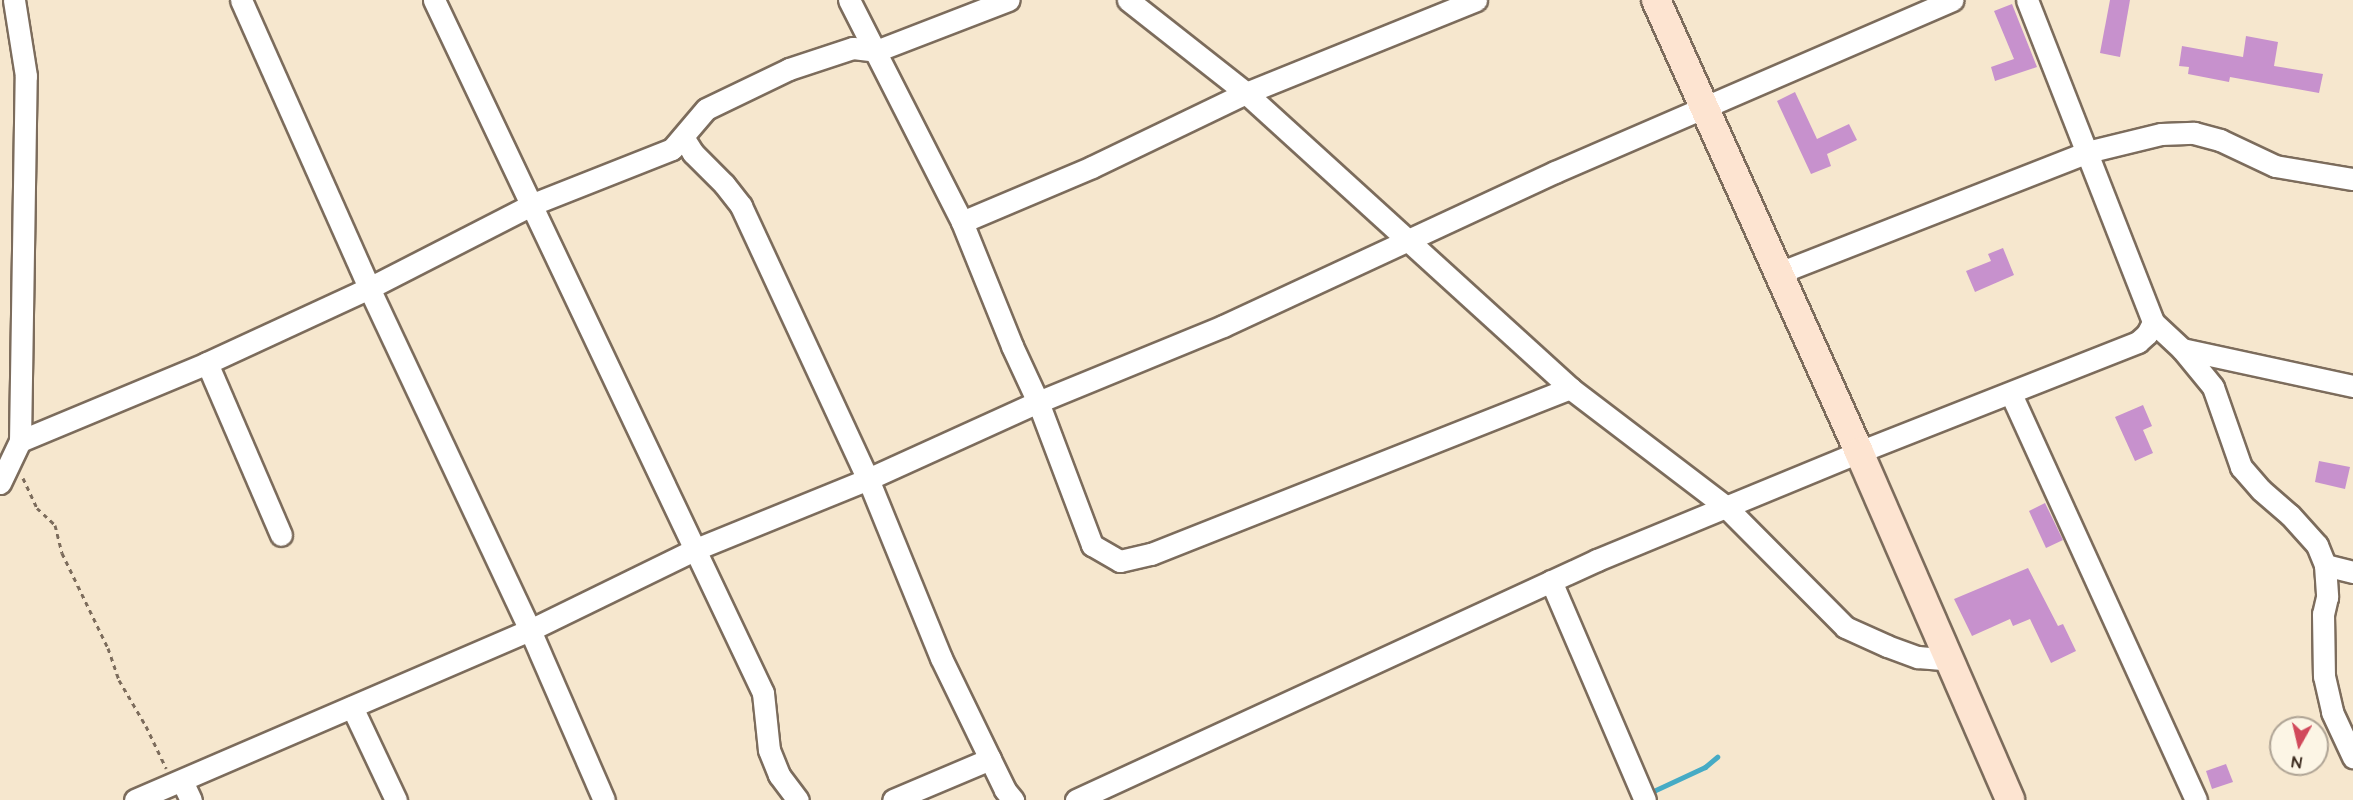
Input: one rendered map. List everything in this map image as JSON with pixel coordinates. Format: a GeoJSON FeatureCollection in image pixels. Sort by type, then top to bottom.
{"type":"FeatureCollection","features":[{"type":"Feature","properties":{"kind":"main road"},"geometry":{"type":"LineString","coordinates":[[1656,0],[1859,452],[2010,800]]}},
{"type":"Feature","properties":{"kind":"street"},"geometry":{"type":"LineString","coordinates":[[0,483],[18,447],[26,76],[14,0]]}},
{"type":"Feature","properties":{"kind":"street"},"geometry":{"type":"LineString","coordinates":[[241,0],[369,288],[530,630],[604,800]]}},
{"type":"Feature","properties":{"kind":"street"},"geometry":{"type":"LineString","coordinates":[[434,0],[763,693],[769,750],[779,775],[798,800]]}},
{"type":"Feature","properties":{"kind":"street"},"geometry":{"type":"LineString","coordinates":[[849,0],[962,222],[1012,346],[1038,402],[1092,545],[1120,561],[1151,554],[1570,388]]}},
{"type":"Feature","properties":{"kind":"street"},"geometry":{"type":"LineString","coordinates":[[18,447],[369,288],[532,204],[672,149],[706,110],[789,69],[853,48],[876,51],[1008,0]]}},
{"type":"Feature","properties":{"kind":"street"},"geometry":{"type":"LineString","coordinates":[[1128,0],[1246,93],[1570,388],[1726,507],[1845,627],[1918,657],[1951,660]]}},
{"type":"Feature","properties":{"kind":"street"},"geometry":{"type":"LineString","coordinates":[[962,222],[1092,167],[1246,93],[1476,0]]}},
{"type":"Feature","properties":{"kind":"street"},"geometry":{"type":"LineString","coordinates":[[135,800],[530,630],[696,549],[868,479],[1038,402],[1223,326],[1406,239],[1952,0]]}},
{"type":"Feature","properties":{"kind":"street"},"geometry":{"type":"LineString","coordinates":[[2027,0],[2153,322],[2182,350],[2213,387],[2241,467],[2317,545],[2325,565],[2327,597],[2323,614],[2324,676],[2332,712],[2353,757]]}},
{"type":"Feature","properties":{"kind":"street"},"geometry":{"type":"LineString","coordinates":[[1779,273],[2087,152],[2161,134],[2194,133],[2220,140],[2250,157],[2275,166],[2353,179]]}},
{"type":"Feature","properties":{"kind":"street"},"geometry":{"type":"LineString","coordinates":[[683,137],[693,153],[741,206],[868,479],[941,658],[1005,790],[1013,800]]}},
{"type":"Feature","properties":{"kind":"street"},"geometry":{"type":"LineString","coordinates":[[1076,800],[1551,581],[1859,452],[2138,342],[2147,334],[2153,322]]}},
{"type":"Feature","properties":{"kind":"street"},"geometry":{"type":"LineString","coordinates":[[2182,350],[2353,386]]}},
{"type":"Feature","properties":{"kind":"street"},"geometry":{"type":"LineString","coordinates":[[207,363],[281,535]]}},
{"type":"Feature","properties":{"kind":"street"},"geometry":{"type":"LineString","coordinates":[[2011,393],[2196,800]]}},
{"type":"Feature","properties":{"kind":"street"},"geometry":{"type":"LineString","coordinates":[[2325,565],[2353,572]]}},
{"type":"Feature","properties":{"kind":"street"},"geometry":{"type":"LineString","coordinates":[[1551,581],[1645,800]]}},
{"type":"Feature","properties":{"kind":"street"},"geometry":{"type":"LineString","coordinates":[[352,706],[396,800]]}},
{"type":"Feature","properties":{"kind":"street"},"geometry":{"type":"LineString","coordinates":[[893,800],[990,759]]}},
{"type":"Feature","properties":{"kind":"street"},"geometry":{"type":"LineString","coordinates":[[177,782],[191,800]]}},
{"type":"Feature","properties":{"kind":"path"},"geometry":{"type":"LineString","coordinates":[[18,447],[37,508],[55,525],[62,553],[108,648],[119,680],[177,782]]}},
{"type":"Feature","properties":{"kind":"building"},"geometry":{"type":"Polygon","coordinates":[[[2110,0],[2130,0],[2120,57],[2100,53],[2110,0]]]}},
{"type":"Feature","properties":{"kind":"building"},"geometry":{"type":"Polygon","coordinates":[[[2012,4],[2037,67],[1995,81],[1991,67],[2014,59],[1994,11],[2012,4]]]}},
{"type":"Feature","properties":{"kind":"building"},"geometry":{"type":"Polygon","coordinates":[[[2246,36],[2278,42],[2274,66],[2323,74],[2319,93],[2230,77],[2229,82],[2188,74],[2189,67],[2179,66],[2182,46],[2243,57],[2246,36]]]}},
{"type":"Feature","properties":{"kind":"building"},"geometry":{"type":"Polygon","coordinates":[[[1795,92],[1817,139],[1849,124],[1857,140],[1827,154],[1831,166],[1811,174],[1777,101],[1795,92]]]}},
{"type":"Feature","properties":{"kind":"building"},"geometry":{"type":"Polygon","coordinates":[[[2003,248],[2014,275],[1975,292],[1966,271],[1991,261],[1988,254],[2003,248]]]}},
{"type":"Feature","properties":{"kind":"building"},"geometry":{"type":"Polygon","coordinates":[[[2143,405],[2152,426],[2143,430],[2153,453],[2135,461],[2115,417],[2143,405]]]}},
{"type":"Feature","properties":{"kind":"building"},"geometry":{"type":"Polygon","coordinates":[[[2319,461],[2350,467],[2345,489],[2315,482],[2319,461]]]}},
{"type":"Feature","properties":{"kind":"building"},"geometry":{"type":"Polygon","coordinates":[[[2045,503],[2063,540],[2046,548],[2029,511],[2045,503]]]}},
{"type":"Feature","properties":{"kind":"building"},"geometry":{"type":"Polygon","coordinates":[[[2028,568],[2058,626],[2063,624],[2076,651],[2051,663],[2030,619],[2013,626],[2010,619],[1972,636],[1954,599],[2028,568]]]}},
{"type":"Feature","properties":{"kind":"building"},"geometry":{"type":"Polygon","coordinates":[[[2226,764],[2233,782],[2212,789],[2206,771],[2226,764]]]}},
{"type":"Feature","properties":{"kind":"waterway"},"geometry":{"type":"LineString","coordinates":[[1647,794],[1705,767],[1717,757]]}}]}
